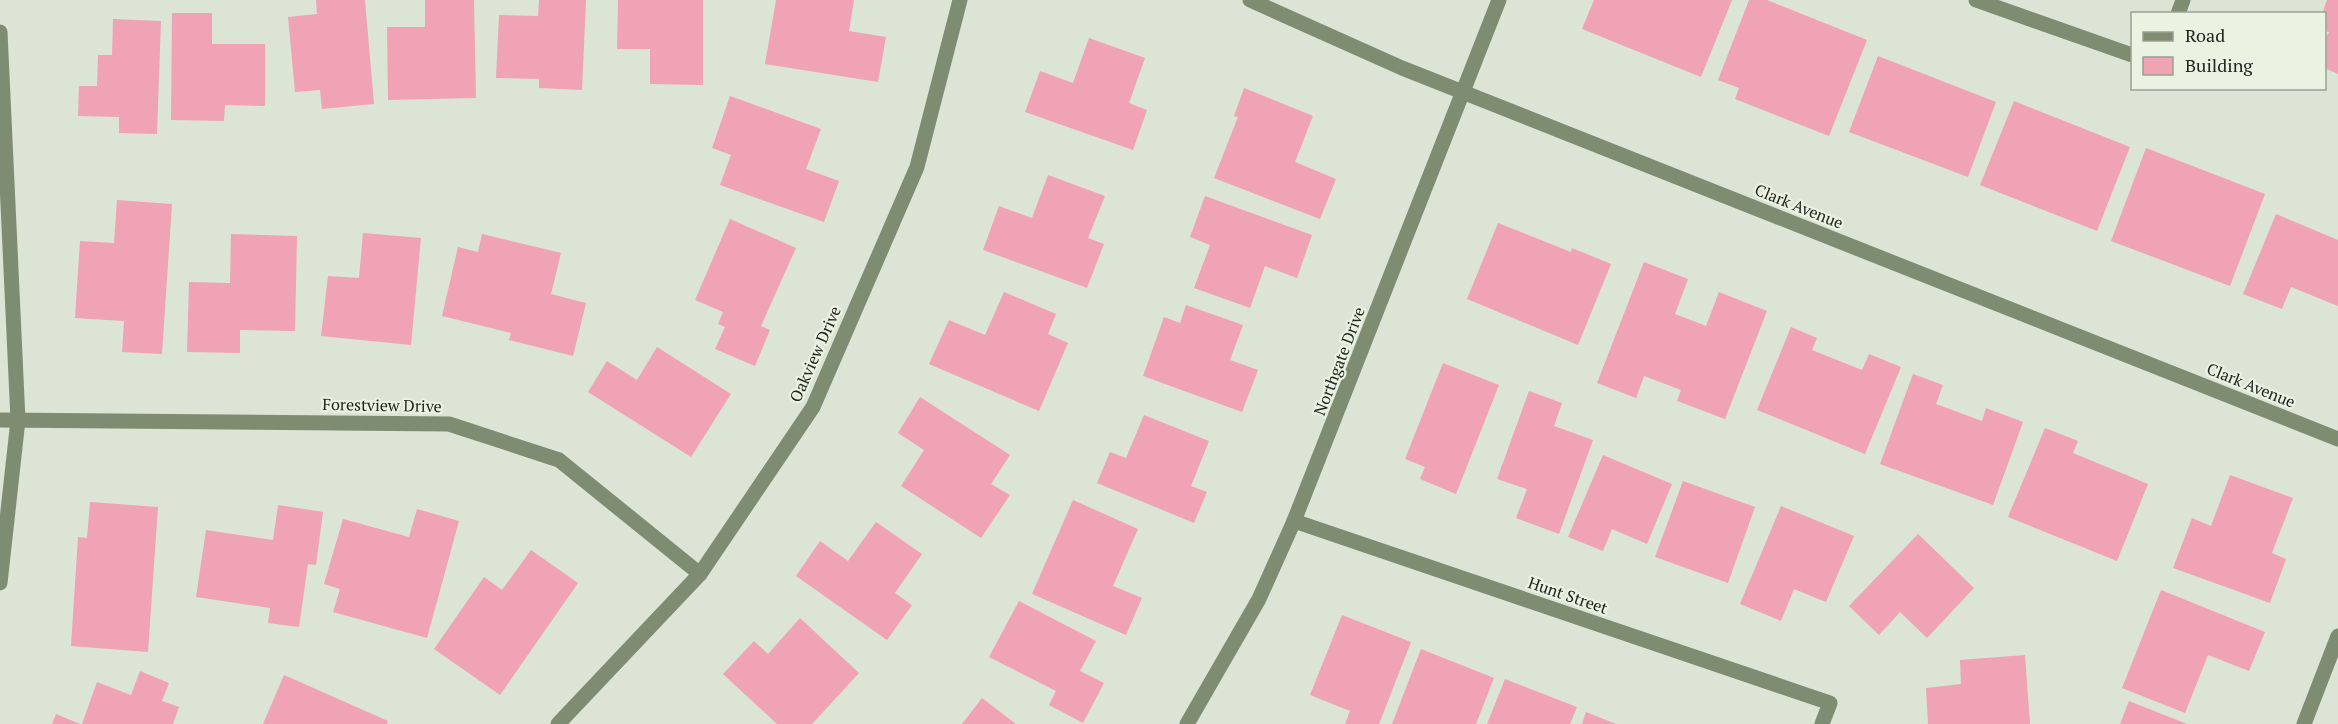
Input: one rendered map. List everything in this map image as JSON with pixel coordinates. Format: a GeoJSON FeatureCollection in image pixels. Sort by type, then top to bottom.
{"type":"FeatureCollection","features":[{"type":"Feature","properties":{"kind":"street","name":"Oakview Drive"},"geometry":{"type":"LineString","coordinates":[[558,724],[700,574],[813,407],[917,167],[960,0]]}},
{"type":"Feature","properties":{"kind":"street","name":"Clark Avenue"},"geometry":{"type":"LineString","coordinates":[[1250,0],[1464,93],[2338,439]]}},
{"type":"Feature","properties":{"kind":"street","name":"Northgate Drive"},"geometry":{"type":"LineString","coordinates":[[1187,724],[1259,599],[1294,521],[1499,0]]}},
{"type":"Feature","properties":{"kind":"street"},"geometry":{"type":"LineString","coordinates":[[1976,0],[2131,54]]}},
{"type":"Feature","properties":{"kind":"street"},"geometry":{"type":"LineString","coordinates":[[0,32],[18,420],[0,583]]}},
{"type":"Feature","properties":{"kind":"street","name":"Forestview Drive"},"geometry":{"type":"LineString","coordinates":[[0,420],[449,424],[559,460],[700,574]]}},
{"type":"Feature","properties":{"kind":"street","name":"Hunt Street"},"geometry":{"type":"LineString","coordinates":[[1294,521],[1830,703],[1822,724]]}},
{"type":"Feature","properties":{"kind":"street"},"geometry":{"type":"LineString","coordinates":[[2304,724],[2338,636]]}},
{"type":"Feature","properties":{"kind":"building"},"geometry":{"type":"Polygon","coordinates":[[[316,0],[365,0],[374,104],[322,109],[320,90],[295,92],[288,17],[317,14],[316,0]]]}},
{"type":"Feature","properties":{"kind":"building"},"geometry":{"type":"Polygon","coordinates":[[[425,0],[474,0],[476,98],[388,100],[387,27],[425,27],[425,0]]]}},
{"type":"Feature","properties":{"kind":"building"},"geometry":{"type":"Polygon","coordinates":[[[539,0],[586,0],[582,90],[539,88],[539,79],[496,78],[499,15],[538,16],[539,0]]]}},
{"type":"Feature","properties":{"kind":"building"},"geometry":{"type":"Polygon","coordinates":[[[618,0],[703,0],[703,85],[650,84],[650,49],[617,49],[618,0]]]}},
{"type":"Feature","properties":{"kind":"building"},"geometry":{"type":"Polygon","coordinates":[[[776,0],[854,0],[849,31],[886,37],[878,82],[765,64],[776,0]]]}},
{"type":"Feature","properties":{"kind":"building"},"geometry":{"type":"Polygon","coordinates":[[[1594,0],[1732,0],[1701,77],[1582,29],[1594,0]]]}},
{"type":"Feature","properties":{"kind":"building"},"geometry":{"type":"Polygon","coordinates":[[[1749,0],[1767,0],[1867,40],[1829,136],[1735,99],[1739,88],[1718,80],[1749,0]]]}},
{"type":"Feature","properties":{"kind":"building"},"geometry":{"type":"Polygon","coordinates":[[[2327,0],[2338,0],[2338,74],[2326,69],[2326,38],[2329,32],[2326,31],[2326,12],[2323,12],[2327,0]]]}},
{"type":"Feature","properties":{"kind":"building"},"geometry":{"type":"Polygon","coordinates":[[[172,13],[212,13],[212,44],[265,44],[265,106],[225,105],[224,121],[171,120],[172,13]]]}},
{"type":"Feature","properties":{"kind":"building"},"geometry":{"type":"Polygon","coordinates":[[[113,19],[161,21],[157,134],[119,133],[119,117],[78,116],[79,86],[97,86],[98,55],[112,55],[113,19]]]}},
{"type":"Feature","properties":{"kind":"building"},"geometry":{"type":"Polygon","coordinates":[[[1089,38],[1145,58],[1129,103],[1147,110],[1133,150],[1025,112],[1040,71],[1073,83],[1089,38]]]}},
{"type":"Feature","properties":{"kind":"building"},"geometry":{"type":"Polygon","coordinates":[[[1878,56],[1996,102],[1968,177],[1849,132],[1878,56]]]}},
{"type":"Feature","properties":{"kind":"building"},"geometry":{"type":"Polygon","coordinates":[[[1244,88],[1313,116],[1295,162],[1336,179],[1320,219],[1214,178],[1238,117],[1234,116],[1244,88]]]}},
{"type":"Feature","properties":{"kind":"building"},"geometry":{"type":"Polygon","coordinates":[[[730,96],[821,129],[806,169],[839,181],[824,222],[720,185],[731,155],[712,148],[730,96]]]}},
{"type":"Feature","properties":{"kind":"building"},"geometry":{"type":"Polygon","coordinates":[[[2014,101],[2130,147],[2097,231],[1980,185],[2014,101]]]}},
{"type":"Feature","properties":{"kind":"building"},"geometry":{"type":"Polygon","coordinates":[[[2146,148],[2265,194],[2230,286],[2111,241],[2146,148]]]}},
{"type":"Feature","properties":{"kind":"building"},"geometry":{"type":"Polygon","coordinates":[[[1048,175],[1105,196],[1088,238],[1104,244],[1087,288],[983,250],[999,206],[1032,218],[1048,175]]]}},
{"type":"Feature","properties":{"kind":"building"},"geometry":{"type":"Polygon","coordinates":[[[1205,196],[1312,235],[1297,278],[1265,266],[1250,308],[1194,288],[1210,245],[1190,237],[1205,196]]]}},
{"type":"Feature","properties":{"kind":"building"},"geometry":{"type":"Polygon","coordinates":[[[117,200],[172,204],[162,354],[122,352],[124,321],[75,318],[80,241],[114,243],[117,200]]]}},
{"type":"Feature","properties":{"kind":"building"},"geometry":{"type":"Polygon","coordinates":[[[2276,214],[2338,240],[2338,306],[2291,287],[2282,309],[2243,294],[2276,214]]]}},
{"type":"Feature","properties":{"kind":"building"},"geometry":{"type":"Polygon","coordinates":[[[730,219],[796,248],[761,326],[770,330],[755,366],[715,349],[725,327],[718,324],[723,312],[695,300],[730,219]]]}},
{"type":"Feature","properties":{"kind":"building"},"geometry":{"type":"Polygon","coordinates":[[[1498,223],[1571,252],[1572,248],[1611,264],[1578,345],[1467,299],[1498,223]]]}},
{"type":"Feature","properties":{"kind":"building"},"geometry":{"type":"Polygon","coordinates":[[[363,233],[421,238],[411,345],[321,336],[328,276],[359,278],[363,233]]]}},
{"type":"Feature","properties":{"kind":"building"},"geometry":{"type":"Polygon","coordinates":[[[231,234],[297,236],[295,331],[240,330],[240,353],[187,352],[189,282],[230,283],[231,234]]]}},
{"type":"Feature","properties":{"kind":"building"},"geometry":{"type":"Polygon","coordinates":[[[482,234],[561,253],[551,294],[586,303],[573,356],[509,340],[511,333],[442,316],[458,247],[478,252],[482,234]]]}},
{"type":"Feature","properties":{"kind":"building"},"geometry":{"type":"Polygon","coordinates":[[[1644,262],[1688,279],[1675,314],[1706,326],[1719,292],[1767,311],[1725,419],[1677,401],[1681,390],[1644,376],[1636,398],[1597,383],[1644,262]]]}},
{"type":"Feature","properties":{"kind":"building"},"geometry":{"type":"Polygon","coordinates":[[[1004,292],[1056,314],[1048,334],[1068,343],[1039,411],[929,364],[949,320],[985,335],[1004,292]]]}},
{"type":"Feature","properties":{"kind":"building"},"geometry":{"type":"Polygon","coordinates":[[[1186,305],[1243,325],[1230,360],[1258,370],[1242,412],[1143,376],[1164,317],[1180,323],[1186,305]]]}},
{"type":"Feature","properties":{"kind":"building"},"geometry":{"type":"Polygon","coordinates":[[[1791,327],[1817,338],[1812,350],[1862,370],[1869,354],[1901,367],[1865,454],[1757,410],[1791,327]]]}},
{"type":"Feature","properties":{"kind":"building"},"geometry":{"type":"Polygon","coordinates":[[[657,347],[731,394],[691,457],[588,392],[607,361],[637,380],[657,347]]]}},
{"type":"Feature","properties":{"kind":"building"},"geometry":{"type":"Polygon","coordinates":[[[1443,363],[1499,385],[1456,494],[1420,479],[1425,467],[1405,459],[1443,363]]]}},
{"type":"Feature","properties":{"kind":"building"},"geometry":{"type":"Polygon","coordinates":[[[1913,374],[1943,385],[1936,404],[1982,421],[1986,408],[2023,422],[1993,505],[1880,464],[1913,374]]]}},
{"type":"Feature","properties":{"kind":"building"},"geometry":{"type":"Polygon","coordinates":[[[1529,391],[1562,403],[1554,426],[1593,440],[1559,534],[1516,518],[1527,489],[1497,479],[1529,391]]]}},
{"type":"Feature","properties":{"kind":"building"},"geometry":{"type":"Polygon","coordinates":[[[920,397],[1010,455],[991,484],[1010,495],[981,538],[901,486],[924,450],[898,433],[920,397]]]}},
{"type":"Feature","properties":{"kind":"building"},"geometry":{"type":"Polygon","coordinates":[[[1144,415],[1209,441],[1191,486],[1207,492],[1194,523],[1097,483],[1110,452],[1126,458],[1144,415]]]}},
{"type":"Feature","properties":{"kind":"building"},"geometry":{"type":"Polygon","coordinates":[[[2045,428],[2078,441],[2073,453],[2148,484],[2117,561],[2008,517],[2045,428]]]}},
{"type":"Feature","properties":{"kind":"building"},"geometry":{"type":"Polygon","coordinates":[[[1603,455],[1672,484],[1647,544],[1612,529],[1603,551],[1568,537],[1603,455]]]}},
{"type":"Feature","properties":{"kind":"building"},"geometry":{"type":"Polygon","coordinates":[[[2230,475],[2293,498],[2272,553],[2286,559],[2270,603],[2173,568],[2192,518],[2211,526],[2230,475]]]}},
{"type":"Feature","properties":{"kind":"building"},"geometry":{"type":"Polygon","coordinates":[[[1683,481],[1755,507],[1728,583],[1655,557],[1683,481]]]}},
{"type":"Feature","properties":{"kind":"building"},"geometry":{"type":"Polygon","coordinates":[[[1073,500],[1138,529],[1113,586],[1142,598],[1126,635],[1032,594],[1073,500]]]}},
{"type":"Feature","properties":{"kind":"building"},"geometry":{"type":"Polygon","coordinates":[[[90,502],[158,507],[148,652],[71,646],[78,537],[87,538],[90,502]]]}},
{"type":"Feature","properties":{"kind":"building"},"geometry":{"type":"Polygon","coordinates":[[[278,505],[323,512],[316,565],[308,564],[299,627],[268,623],[270,608],[196,597],[206,530],[273,540],[278,505]]]}},
{"type":"Feature","properties":{"kind":"building"},"geometry":{"type":"Polygon","coordinates":[[[1781,506],[1854,536],[1826,602],[1794,589],[1781,621],[1740,604],[1781,506]]]}},
{"type":"Feature","properties":{"kind":"building"},"geometry":{"type":"Polygon","coordinates":[[[417,509],[459,521],[427,638],[333,612],[340,589],[324,584],[343,519],[409,537],[417,509]]]}},
{"type":"Feature","properties":{"kind":"building"},"geometry":{"type":"Polygon","coordinates":[[[876,522],[922,554],[895,593],[912,605],[887,640],[796,576],[820,541],[848,561],[876,522]]]}},
{"type":"Feature","properties":{"kind":"building"},"geometry":{"type":"Polygon","coordinates":[[[1918,534],[1974,588],[1927,638],[1900,612],[1879,635],[1849,606],[1918,534]]]}},
{"type":"Feature","properties":{"kind":"building"},"geometry":{"type":"Polygon","coordinates":[[[531,550],[578,583],[500,695],[434,649],[484,577],[502,590],[531,550]]]}},
{"type":"Feature","properties":{"kind":"building"},"geometry":{"type":"Polygon","coordinates":[[[2161,590],[2265,632],[2249,671],[2208,655],[2185,713],[2122,688],[2161,590]]]}},
{"type":"Feature","properties":{"kind":"building"},"geometry":{"type":"Polygon","coordinates":[[[1019,601],[1096,641],[1080,671],[1104,683],[1083,723],[1049,705],[1056,691],[989,657],[1019,601]]]}},
{"type":"Feature","properties":{"kind":"building"},"geometry":{"type":"Polygon","coordinates":[[[1342,615],[1411,642],[1379,724],[1345,724],[1350,711],[1310,695],[1342,615]]]}},
{"type":"Feature","properties":{"kind":"building"},"geometry":{"type":"Polygon","coordinates":[[[800,618],[859,673],[812,724],[777,724],[723,674],[754,641],[768,654],[800,618]]]}},
{"type":"Feature","properties":{"kind":"building"},"geometry":{"type":"Polygon","coordinates":[[[1421,649],[1494,678],[1476,724],[1392,724],[1421,649]]]}},
{"type":"Feature","properties":{"kind":"building"},"geometry":{"type":"Polygon","coordinates":[[[2025,655],[2030,724],[1928,724],[1926,688],[1961,684],[1960,660],[2025,655]]]}},
{"type":"Feature","properties":{"kind":"building"},"geometry":{"type":"Polygon","coordinates":[[[140,671],[169,683],[162,701],[179,707],[173,724],[82,724],[97,682],[131,695],[140,671]]]}},
{"type":"Feature","properties":{"kind":"building"},"geometry":{"type":"Polygon","coordinates":[[[284,675],[388,721],[387,724],[263,724],[284,675]]]}},
{"type":"Feature","properties":{"kind":"building"},"geometry":{"type":"Polygon","coordinates":[[[1505,679],[1577,707],[1570,724],[1487,724],[1505,679]]]}},
{"type":"Feature","properties":{"kind":"building"},"geometry":{"type":"Polygon","coordinates":[[[982,698],[1016,724],[962,724],[982,698]]]}},
{"type":"Feature","properties":{"kind":"building"},"geometry":{"type":"Polygon","coordinates":[[[2129,701],[2187,724],[2120,724],[2129,701]]]}},
{"type":"Feature","properties":{"kind":"building"},"geometry":{"type":"Polygon","coordinates":[[[1586,712],[1616,724],[1582,724],[1586,712]]]}},
{"type":"Feature","properties":{"kind":"building"},"geometry":{"type":"Polygon","coordinates":[[[56,714],[80,724],[52,724],[56,714]]]}}]}
